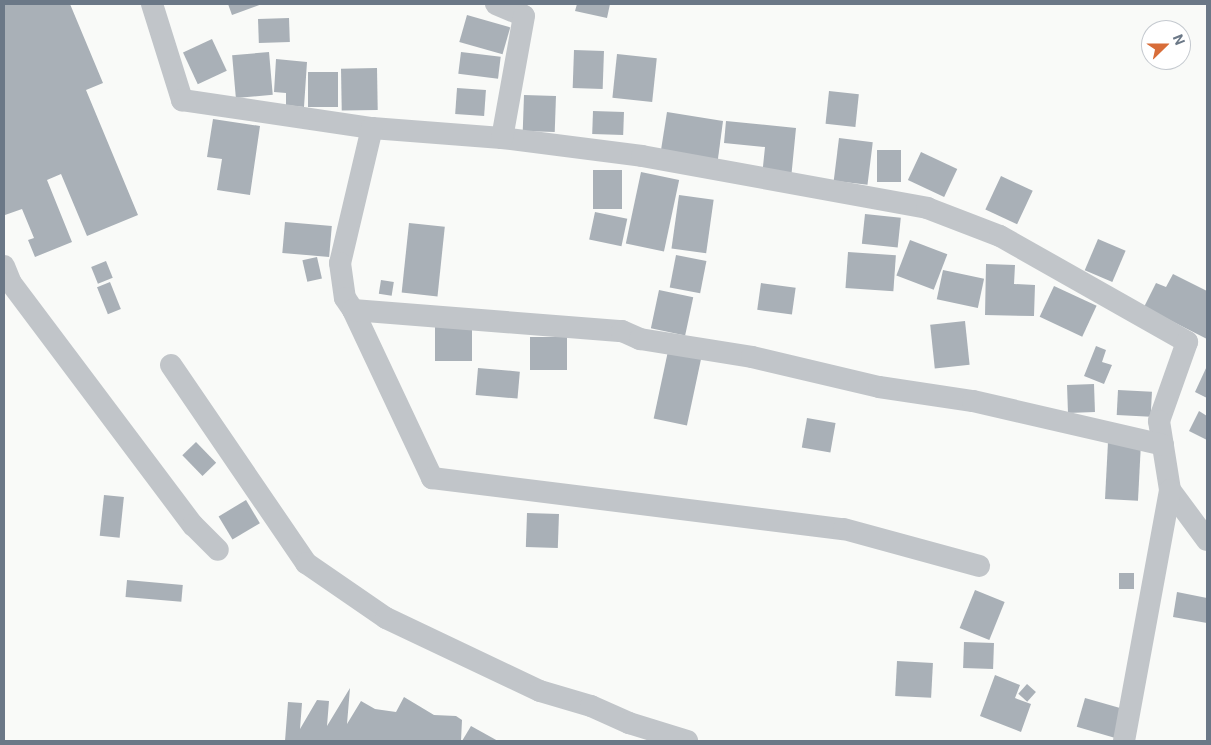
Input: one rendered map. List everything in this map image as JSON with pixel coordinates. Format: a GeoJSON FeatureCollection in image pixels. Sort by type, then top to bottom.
{"type":"FeatureCollection","features":[{"type":"Feature","properties":{"kind":"street"},"geometry":{"type":"LineString","coordinates":[[152,4],[182,100],[372,128],[502,138],[642,156],[918,206],[1000,236],[1187,342],[1159,421],[1170,490],[1124,741]]}},
{"type":"Feature","properties":{"kind":"street"},"geometry":{"type":"LineString","coordinates":[[496,4],[524,16],[502,138]]}},
{"type":"Feature","properties":{"kind":"street"},"geometry":{"type":"LineString","coordinates":[[372,128],[340,263],[345,298],[353,310],[432,478],[844,529],[978,566]]}},
{"type":"Feature","properties":{"kind":"street"},"geometry":{"type":"LineString","coordinates":[[4,266],[11,283],[181,510],[218,550]]}},
{"type":"Feature","properties":{"kind":"street"},"geometry":{"type":"LineString","coordinates":[[353,310],[622,331],[640,339],[752,357],[878,387],[973,401],[1163,444]]}},
{"type":"Feature","properties":{"kind":"street"},"geometry":{"type":"LineString","coordinates":[[171,365],[306,563],[386,618],[540,691],[590,706],[629,724],[687,741]]}},
{"type":"Feature","properties":{"kind":"street"},"geometry":{"type":"LineString","coordinates":[[1170,490],[1207,540]]}},
{"type":"Feature","properties":{"kind":"building"},"geometry":{"type":"Polygon","coordinates":[[[4,4],[70,4],[103,83],[86,90],[138,215],[87,236],[61,174],[47,180],[72,242],[35,257],[28,240],[34,238],[22,209],[5,215],[4,211],[4,4]]]}},
{"type":"Feature","properties":{"kind":"building"},"geometry":{"type":"Polygon","coordinates":[[[228,4],[262,4],[232,15],[228,4]]]}},
{"type":"Feature","properties":{"kind":"building"},"geometry":{"type":"Polygon","coordinates":[[[577,4],[610,4],[607,18],[575,11],[577,4]]]}},
{"type":"Feature","properties":{"kind":"building"},"geometry":{"type":"Polygon","coordinates":[[[467,15],[510,27],[503,54],[459,42],[467,15]]]}},
{"type":"Feature","properties":{"kind":"building"},"geometry":{"type":"Polygon","coordinates":[[[289,18],[290,42],[259,43],[258,19],[289,18]]]}},
{"type":"Feature","properties":{"kind":"building"},"geometry":{"type":"Polygon","coordinates":[[[212,39],[227,71],[198,84],[183,53],[212,39]]]}},
{"type":"Feature","properties":{"kind":"building"},"geometry":{"type":"Polygon","coordinates":[[[574,50],[604,51],[603,89],[573,88],[574,50]]]}},
{"type":"Feature","properties":{"kind":"building"},"geometry":{"type":"Polygon","coordinates":[[[269,52],[273,95],[236,98],[232,55],[269,52]]]}},
{"type":"Feature","properties":{"kind":"building"},"geometry":{"type":"Polygon","coordinates":[[[461,52],[501,57],[498,79],[458,74],[461,52]]]}},
{"type":"Feature","properties":{"kind":"building"},"geometry":{"type":"Polygon","coordinates":[[[617,54],[657,58],[652,102],[612,98],[617,54]]]}},
{"type":"Feature","properties":{"kind":"building"},"geometry":{"type":"Polygon","coordinates":[[[276,59],[307,62],[304,107],[286,105],[286,93],[274,92],[276,59]]]}},
{"type":"Feature","properties":{"kind":"building"},"geometry":{"type":"Polygon","coordinates":[[[377,68],[378,110],[342,111],[341,69],[377,68]]]}},
{"type":"Feature","properties":{"kind":"building"},"geometry":{"type":"Polygon","coordinates":[[[308,72],[338,72],[338,107],[308,107],[308,72]]]}},
{"type":"Feature","properties":{"kind":"building"},"geometry":{"type":"Polygon","coordinates":[[[457,88],[486,90],[484,116],[455,114],[457,88]]]}},
{"type":"Feature","properties":{"kind":"building"},"geometry":{"type":"Polygon","coordinates":[[[829,91],[859,94],[855,127],[826,124],[829,91]]]}},
{"type":"Feature","properties":{"kind":"building"},"geometry":{"type":"Polygon","coordinates":[[[524,95],[556,96],[555,132],[523,131],[524,95]]]}},
{"type":"Feature","properties":{"kind":"building"},"geometry":{"type":"Polygon","coordinates":[[[593,111],[624,112],[623,135],[592,134],[593,111]]]}},
{"type":"Feature","properties":{"kind":"building"},"geometry":{"type":"Polygon","coordinates":[[[667,112],[723,121],[717,166],[661,150],[667,112]]]}},
{"type":"Feature","properties":{"kind":"building"},"geometry":{"type":"Polygon","coordinates":[[[213,119],[260,126],[250,195],[217,190],[222,159],[207,157],[213,119]]]}},
{"type":"Feature","properties":{"kind":"building"},"geometry":{"type":"Polygon","coordinates":[[[726,121],[796,128],[791,179],[762,176],[765,147],[724,143],[726,121]]]}},
{"type":"Feature","properties":{"kind":"building"},"geometry":{"type":"Polygon","coordinates":[[[839,138],[873,142],[868,185],[834,181],[839,138]]]}},
{"type":"Feature","properties":{"kind":"building"},"geometry":{"type":"Polygon","coordinates":[[[877,150],[901,150],[901,182],[877,182],[877,150]]]}},
{"type":"Feature","properties":{"kind":"building"},"geometry":{"type":"Polygon","coordinates":[[[921,152],[957,169],[944,197],[908,180],[921,152]]]}},
{"type":"Feature","properties":{"kind":"building"},"geometry":{"type":"Polygon","coordinates":[[[593,170],[622,170],[622,209],[593,209],[593,170]]]}},
{"type":"Feature","properties":{"kind":"building"},"geometry":{"type":"Polygon","coordinates":[[[641,172],[679,180],[664,252],[626,243],[641,172]]]}},
{"type":"Feature","properties":{"kind":"building"},"geometry":{"type":"Polygon","coordinates":[[[1001,176],[1033,191],[1017,224],[985,210],[1001,176]]]}},
{"type":"Feature","properties":{"kind":"building"},"geometry":{"type":"Polygon","coordinates":[[[679,195],[714,200],[706,253],[671,248],[679,195]]]}},
{"type":"Feature","properties":{"kind":"building"},"geometry":{"type":"Polygon","coordinates":[[[595,212],[627,219],[621,246],[589,239],[595,212]]]}},
{"type":"Feature","properties":{"kind":"building"},"geometry":{"type":"Polygon","coordinates":[[[865,214],[901,218],[898,248],[862,244],[865,214]]]}},
{"type":"Feature","properties":{"kind":"building"},"geometry":{"type":"Polygon","coordinates":[[[285,222],[332,226],[329,257],[282,253],[285,222]]]}},
{"type":"Feature","properties":{"kind":"building"},"geometry":{"type":"Polygon","coordinates":[[[409,223],[445,227],[437,296],[402,293],[409,223]]]}},
{"type":"Feature","properties":{"kind":"building"},"geometry":{"type":"Polygon","coordinates":[[[1098,239],[1126,251],[1112,282],[1085,270],[1098,239]]]}},
{"type":"Feature","properties":{"kind":"building"},"geometry":{"type":"Polygon","coordinates":[[[910,240],[947,254],[934,290],[896,275],[910,240]]]}},
{"type":"Feature","properties":{"kind":"building"},"geometry":{"type":"Polygon","coordinates":[[[848,252],[896,255],[893,291],[845,288],[848,252]]]}},
{"type":"Feature","properties":{"kind":"building"},"geometry":{"type":"Polygon","coordinates":[[[676,255],[706,261],[700,293],[670,287],[676,255]]]}},
{"type":"Feature","properties":{"kind":"building"},"geometry":{"type":"Polygon","coordinates":[[[317,257],[322,278],[307,282],[302,260],[317,257]]]}},
{"type":"Feature","properties":{"kind":"building"},"geometry":{"type":"Polygon","coordinates":[[[106,261],[113,278],[98,284],[91,267],[106,261]]]}},
{"type":"Feature","properties":{"kind":"building"},"geometry":{"type":"Polygon","coordinates":[[[986,264],[1015,265],[1014,284],[1035,285],[1034,316],[985,315],[986,264]]]}},
{"type":"Feature","properties":{"kind":"building"},"geometry":{"type":"Polygon","coordinates":[[[943,270],[984,279],[978,308],[937,299],[943,270]]]}},
{"type":"Feature","properties":{"kind":"building"},"geometry":{"type":"Polygon","coordinates":[[[1173,274],[1207,291],[1207,339],[1144,307],[1156,283],[1166,287],[1173,274]]]}},
{"type":"Feature","properties":{"kind":"building"},"geometry":{"type":"Polygon","coordinates":[[[381,280],[394,282],[392,296],[379,294],[381,280]]]}},
{"type":"Feature","properties":{"kind":"building"},"geometry":{"type":"Polygon","coordinates":[[[110,282],[121,309],[108,314],[97,287],[110,282]]]}},
{"type":"Feature","properties":{"kind":"building"},"geometry":{"type":"Polygon","coordinates":[[[761,283],[796,288],[792,315],[757,310],[761,283]]]}},
{"type":"Feature","properties":{"kind":"building"},"geometry":{"type":"Polygon","coordinates":[[[1054,286],[1097,306],[1082,337],[1040,317],[1054,286]]]}},
{"type":"Feature","properties":{"kind":"building"},"geometry":{"type":"Polygon","coordinates":[[[659,290],[693,297],[685,335],[651,328],[659,290]]]}},
{"type":"Feature","properties":{"kind":"building"},"geometry":{"type":"Polygon","coordinates":[[[965,321],[970,365],[935,368],[930,325],[965,321]]]}},
{"type":"Feature","properties":{"kind":"building"},"geometry":{"type":"Polygon","coordinates":[[[435,327],[472,327],[472,361],[435,361],[435,327]]]}},
{"type":"Feature","properties":{"kind":"building"},"geometry":{"type":"Polygon","coordinates":[[[530,337],[567,337],[567,370],[530,370],[530,337]]]}},
{"type":"Feature","properties":{"kind":"building"},"geometry":{"type":"Polygon","coordinates":[[[1096,346],[1106,350],[1102,362],[1112,365],[1104,384],[1084,376],[1096,346]]]}},
{"type":"Feature","properties":{"kind":"building"},"geometry":{"type":"Polygon","coordinates":[[[668,351],[701,358],[687,426],[654,418],[668,351]]]}},
{"type":"Feature","properties":{"kind":"building"},"geometry":{"type":"Polygon","coordinates":[[[1207,366],[1207,398],[1195,392],[1207,366]]]}},
{"type":"Feature","properties":{"kind":"building"},"geometry":{"type":"Polygon","coordinates":[[[478,368],[520,372],[517,399],[476,395],[478,368]]]}},
{"type":"Feature","properties":{"kind":"building"},"geometry":{"type":"Polygon","coordinates":[[[1094,384],[1095,412],[1068,413],[1067,385],[1094,384]]]}},
{"type":"Feature","properties":{"kind":"building"},"geometry":{"type":"Polygon","coordinates":[[[1118,390],[1152,392],[1151,417],[1117,415],[1118,390]]]}},
{"type":"Feature","properties":{"kind":"building"},"geometry":{"type":"Polygon","coordinates":[[[1199,411],[1207,416],[1207,440],[1189,431],[1199,411]]]}},
{"type":"Feature","properties":{"kind":"building"},"geometry":{"type":"Polygon","coordinates":[[[807,418],[836,423],[830,453],[802,448],[807,418]]]}},
{"type":"Feature","properties":{"kind":"building"},"geometry":{"type":"Polygon","coordinates":[[[196,442],[216,463],[202,476],[182,455],[196,442]]]}},
{"type":"Feature","properties":{"kind":"building"},"geometry":{"type":"Polygon","coordinates":[[[1108,442],[1141,444],[1138,501],[1105,499],[1108,442]]]}},
{"type":"Feature","properties":{"kind":"building"},"geometry":{"type":"Polygon","coordinates":[[[104,495],[124,497],[120,538],[100,536],[104,495]]]}},
{"type":"Feature","properties":{"kind":"building"},"geometry":{"type":"Polygon","coordinates":[[[246,500],[260,523],[232,540],[219,516],[246,500]]]}},
{"type":"Feature","properties":{"kind":"building"},"geometry":{"type":"Polygon","coordinates":[[[527,513],[559,514],[558,548],[526,547],[527,513]]]}},
{"type":"Feature","properties":{"kind":"building"},"geometry":{"type":"Polygon","coordinates":[[[1119,573],[1134,573],[1134,589],[1119,589],[1119,573]]]}},
{"type":"Feature","properties":{"kind":"building"},"geometry":{"type":"Polygon","coordinates":[[[127,580],[183,585],[181,602],[126,597],[127,580]]]}},
{"type":"Feature","properties":{"kind":"building"},"geometry":{"type":"Polygon","coordinates":[[[975,590],[1005,602],[989,640],[960,628],[975,590]]]}},
{"type":"Feature","properties":{"kind":"building"},"geometry":{"type":"Polygon","coordinates":[[[1177,592],[1207,598],[1207,623],[1173,617],[1177,592]]]}},
{"type":"Feature","properties":{"kind":"building"},"geometry":{"type":"Polygon","coordinates":[[[964,642],[994,643],[993,669],[963,668],[964,642]]]}},
{"type":"Feature","properties":{"kind":"building"},"geometry":{"type":"Polygon","coordinates":[[[897,661],[933,663],[931,698],[895,696],[897,661]]]}},
{"type":"Feature","properties":{"kind":"building"},"geometry":{"type":"Polygon","coordinates":[[[995,675],[1020,685],[1015,698],[1031,704],[1021,732],[980,716],[995,675]]]}},
{"type":"Feature","properties":{"kind":"building"},"geometry":{"type":"Polygon","coordinates":[[[1027,684],[1036,692],[1027,702],[1018,694],[1027,684]]]}},
{"type":"Feature","properties":{"kind":"building"},"geometry":{"type":"Polygon","coordinates":[[[350,688],[347,724],[361,701],[375,709],[396,712],[404,697],[434,715],[456,716],[462,720],[461,741],[285,741],[288,702],[302,703],[300,729],[317,700],[329,701],[327,726],[350,688]]]}},
{"type":"Feature","properties":{"kind":"building"},"geometry":{"type":"Polygon","coordinates":[[[1085,698],[1124,709],[1116,738],[1077,727],[1085,698]]]}},
{"type":"Feature","properties":{"kind":"building"},"geometry":{"type":"Polygon","coordinates":[[[471,726],[498,741],[462,741],[471,726]]]}}]}
